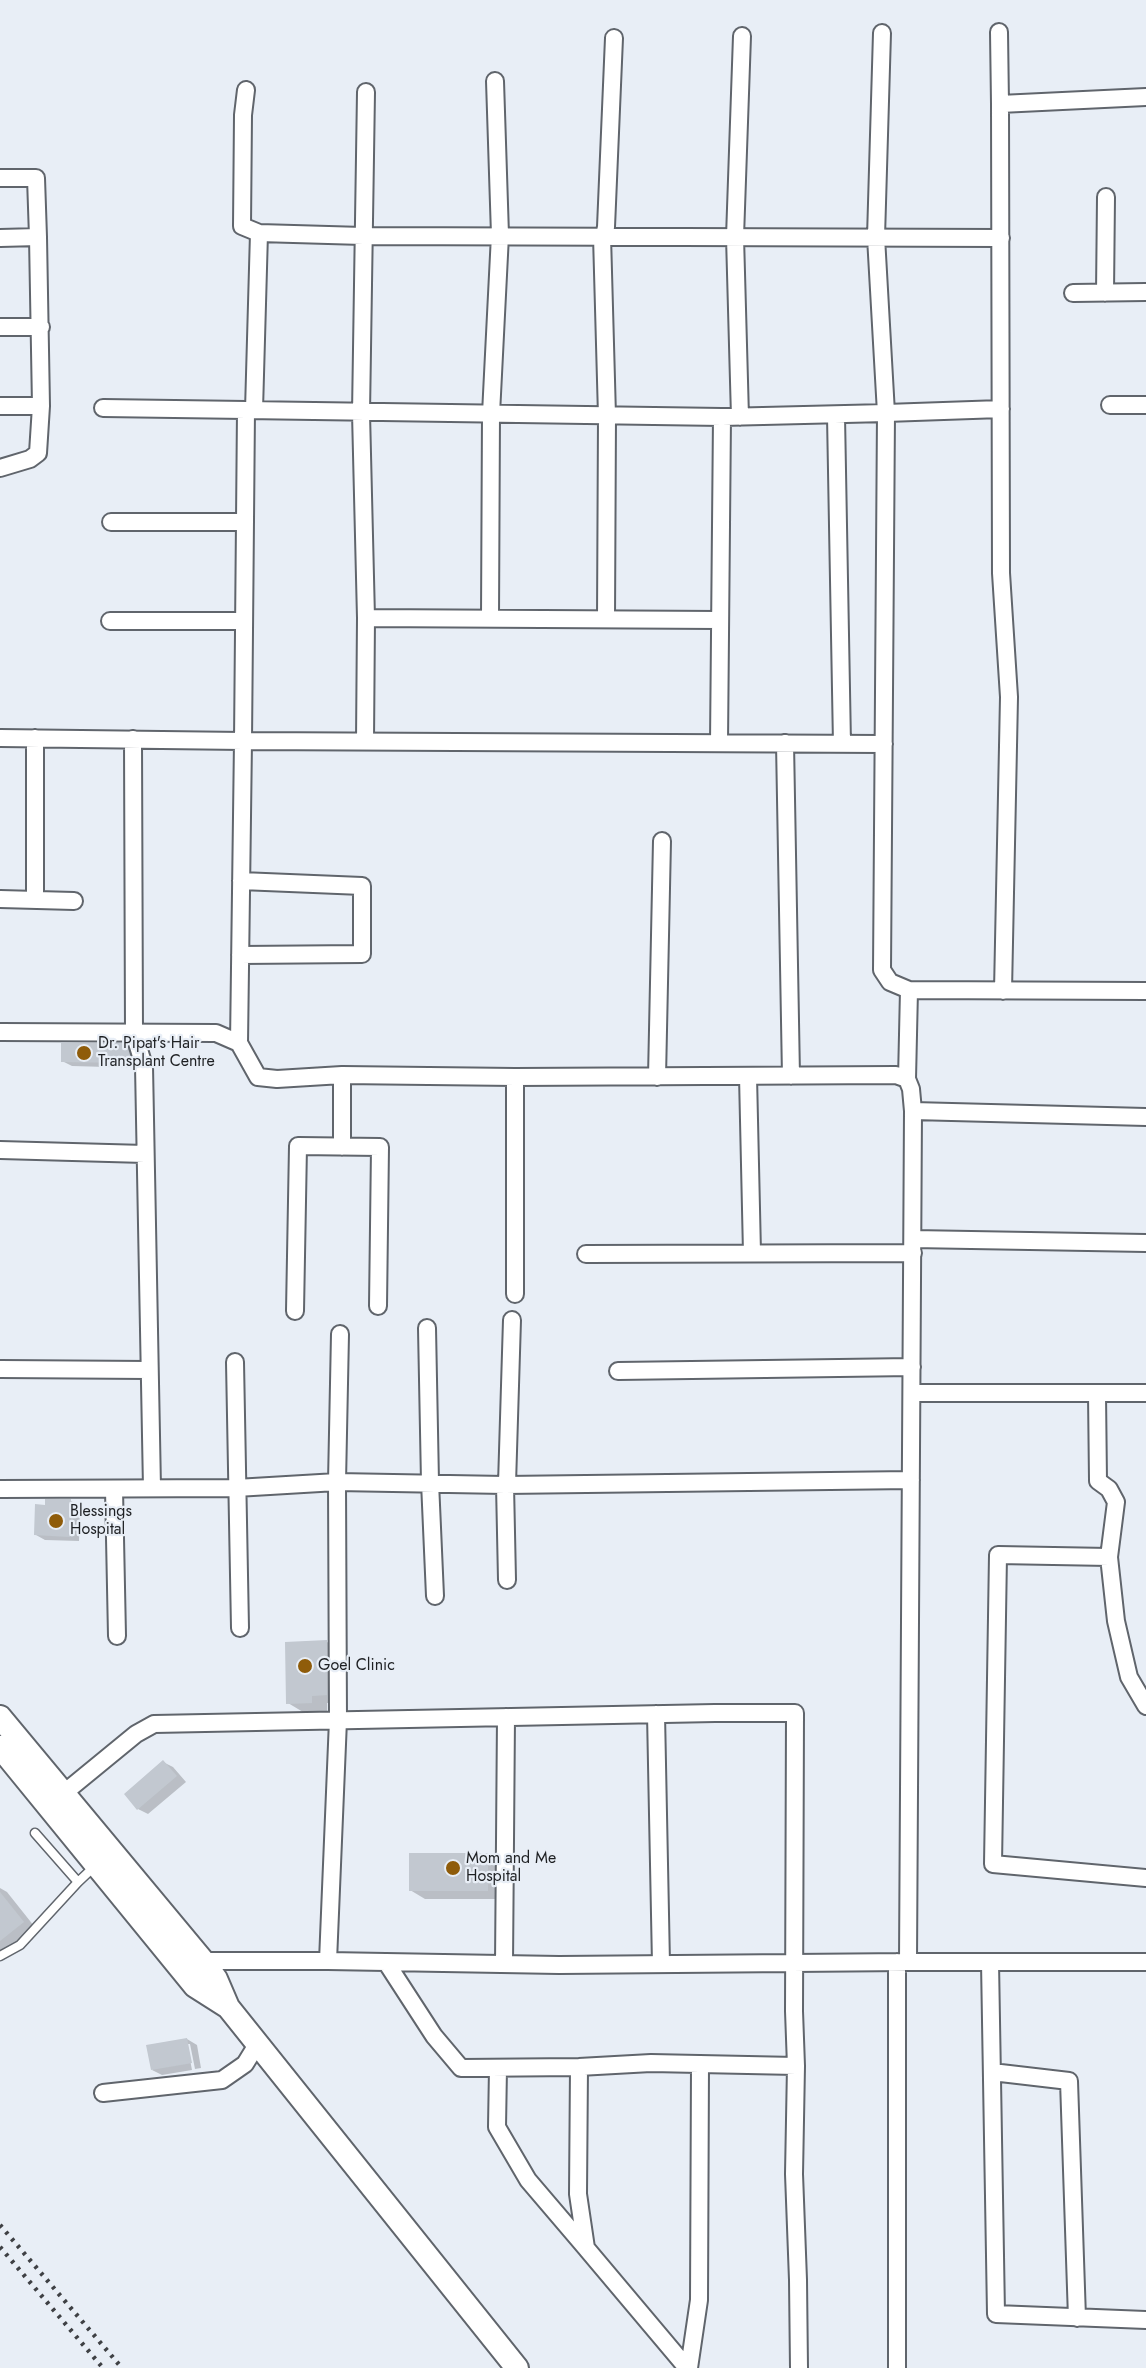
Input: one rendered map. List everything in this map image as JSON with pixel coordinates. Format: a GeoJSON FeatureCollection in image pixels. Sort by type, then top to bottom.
{"type":"FeatureCollection","features":[{"type":"Feature","properties":{"kind":"street"},"geometry":{"type":"LineString","coordinates":[[999,32],[1001,573],[1009,697],[1003,991]]}},
{"type":"Feature","properties":{"kind":"street"},"geometry":{"type":"LineString","coordinates":[[882,33],[876,237],[886,413],[882,970],[890,982],[909,990],[1146,992]]}},
{"type":"Feature","properties":{"kind":"street"},"geometry":{"type":"LineString","coordinates":[[740,417],[735,237],[742,36]]}},
{"type":"Feature","properties":{"kind":"street"},"geometry":{"type":"LineString","coordinates":[[606,619],[607,416],[602,236],[606,227],[614,38]]}},
{"type":"Feature","properties":{"kind":"street"},"geometry":{"type":"LineString","coordinates":[[490,618],[491,414],[500,235],[495,81]]}},
{"type":"Feature","properties":{"kind":"street"},"geometry":{"type":"LineString","coordinates":[[246,90],[243,115],[242,226],[259,233],[363,236],[1000,238]]}},
{"type":"Feature","properties":{"kind":"street"},"geometry":{"type":"LineString","coordinates":[[365,741],[366,618],[361,413],[366,92]]}},
{"type":"Feature","properties":{"kind":"street"},"geometry":{"type":"LineString","coordinates":[[1000,104],[1146,97]]}},
{"type":"Feature","properties":{"kind":"street"},"geometry":{"type":"LineString","coordinates":[[0,178],[36,178],[41,327],[41,406],[38,453],[30,459],[0,468]]}},
{"type":"Feature","properties":{"kind":"street"},"geometry":{"type":"LineString","coordinates":[[1106,198],[1106,292]]}},
{"type":"Feature","properties":{"kind":"street"},"geometry":{"type":"LineString","coordinates":[[259,233],[245,522],[239,1043],[258,1077],[277,1079],[342,1075],[896,1076],[907,1079]]}},
{"type":"Feature","properties":{"kind":"street"},"geometry":{"type":"LineString","coordinates":[[0,238],[38,237]]}},
{"type":"Feature","properties":{"kind":"street"},"geometry":{"type":"LineString","coordinates":[[1073,293],[1146,292]]}},
{"type":"Feature","properties":{"kind":"street"},"geometry":{"type":"LineString","coordinates":[[0,327],[41,327]]}},
{"type":"Feature","properties":{"kind":"street"},"geometry":{"type":"LineString","coordinates":[[1110,405],[1146,405]]}},
{"type":"Feature","properties":{"kind":"street"},"geometry":{"type":"LineString","coordinates":[[0,406],[41,406]]}},
{"type":"Feature","properties":{"kind":"street"},"geometry":{"type":"LineString","coordinates":[[103,408],[722,417],[836,416],[1001,409]]}},
{"type":"Feature","properties":{"kind":"street"},"geometry":{"type":"LineString","coordinates":[[836,416],[842,744]]}},
{"type":"Feature","properties":{"kind":"street"},"geometry":{"type":"LineString","coordinates":[[719,743],[722,417]]}},
{"type":"Feature","properties":{"kind":"street"},"geometry":{"type":"LineString","coordinates":[[111,522],[245,522]]}},
{"type":"Feature","properties":{"kind":"street"},"geometry":{"type":"LineString","coordinates":[[366,618],[719,620]]}},
{"type":"Feature","properties":{"kind":"street"},"geometry":{"type":"LineString","coordinates":[[110,621],[244,621]]}},
{"type":"Feature","properties":{"kind":"street"},"geometry":{"type":"LineString","coordinates":[[0,738],[884,744]]}},
{"type":"Feature","properties":{"kind":"street"},"geometry":{"type":"LineString","coordinates":[[35,738],[35,900]]}},
{"type":"Feature","properties":{"kind":"street"},"geometry":{"type":"LineString","coordinates":[[134,739],[134,1033],[144,1066],[152,1488]]}},
{"type":"Feature","properties":{"kind":"street"},"geometry":{"type":"LineString","coordinates":[[785,743],[791,1076]]}},
{"type":"Feature","properties":{"kind":"street"},"geometry":{"type":"LineString","coordinates":[[657,1077],[662,841]]}},
{"type":"Feature","properties":{"kind":"street"},"geometry":{"type":"LineString","coordinates":[[240,955],[362,954],[362,886],[241,881]]}},
{"type":"Feature","properties":{"kind":"street"},"geometry":{"type":"LineString","coordinates":[[0,899],[74,901]]}},
{"type":"Feature","properties":{"kind":"street"},"geometry":{"type":"LineString","coordinates":[[897,2368],[912,1393],[913,1111],[911,1089],[907,1079],[909,990]]}},
{"type":"Feature","properties":{"kind":"street"},"geometry":{"type":"LineString","coordinates":[[0,1032],[216,1033],[239,1043]]}},
{"type":"Feature","properties":{"kind":"street"},"geometry":{"type":"LineString","coordinates":[[342,1075],[342,1147]]}},
{"type":"Feature","properties":{"kind":"street"},"geometry":{"type":"LineString","coordinates":[[748,1076],[752,1253]]}},
{"type":"Feature","properties":{"kind":"street"},"geometry":{"type":"LineString","coordinates":[[514,1294],[515,1077]]}},
{"type":"Feature","properties":{"kind":"street"},"geometry":{"type":"LineString","coordinates":[[913,1111],[1146,1117]]}},
{"type":"Feature","properties":{"kind":"street"},"geometry":{"type":"LineString","coordinates":[[295,1311],[298,1146],[380,1147],[378,1306]]}},
{"type":"Feature","properties":{"kind":"street"},"geometry":{"type":"LineString","coordinates":[[0,1150],[144,1154]]}},
{"type":"Feature","properties":{"kind":"street"},"geometry":{"type":"LineString","coordinates":[[586,1254],[752,1253],[913,1246],[1146,1243]]}},
{"type":"Feature","properties":{"kind":"street"},"geometry":{"type":"LineString","coordinates":[[507,1580],[505,1485],[507,1484],[512,1320]]}},
{"type":"Feature","properties":{"kind":"street"},"geometry":{"type":"LineString","coordinates":[[427,1328],[435,1596]]}},
{"type":"Feature","properties":{"kind":"street"},"geometry":{"type":"LineString","coordinates":[[328,1961],[338,1720],[337,1482],[340,1334]]}},
{"type":"Feature","properties":{"kind":"street"},"geometry":{"type":"LineString","coordinates":[[235,1362],[240,1628]]}},
{"type":"Feature","properties":{"kind":"street"},"geometry":{"type":"LineString","coordinates":[[618,1371],[912,1367]]}},
{"type":"Feature","properties":{"kind":"street"},"geometry":{"type":"LineString","coordinates":[[0,1369],[149,1370]]}},
{"type":"Feature","properties":{"kind":"street"},"geometry":{"type":"LineString","coordinates":[[912,1393],[1146,1393]]}},
{"type":"Feature","properties":{"kind":"street"},"geometry":{"type":"LineString","coordinates":[[1097,1394],[1098,1481],[1109,1489],[1116,1502],[1109,1557],[1116,1621],[1129,1677],[1146,1706]]}},
{"type":"Feature","properties":{"kind":"street"},"geometry":{"type":"LineString","coordinates":[[0,1489],[236,1488],[337,1482],[505,1485],[911,1480]]}},
{"type":"Feature","properties":{"kind":"street"},"geometry":{"type":"LineString","coordinates":[[114,1489],[117,1636]]}},
{"type":"Feature","properties":{"kind":"street"},"geometry":{"type":"LineString","coordinates":[[1109,1557],[998,1555],[993,1864],[1146,1878]]}},
{"type":"Feature","properties":{"kind":"street"},"geometry":{"type":"LineString","coordinates":[[64,1792],[136,1734],[154,1724],[795,1713],[794,2174],[799,2368]]}},
{"type":"Feature","properties":{"kind":"street"},"geometry":{"type":"LineString","coordinates":[[656,1714],[660,1964]]}},
{"type":"Feature","properties":{"kind":"street"},"geometry":{"type":"LineString","coordinates":[[0,1717],[64,1792],[105,1858],[195,1986],[228,2007]]}},
{"type":"Feature","properties":{"kind":"street"},"geometry":{"type":"LineString","coordinates":[[504,1964],[506,1717]]}},
{"type":"Feature","properties":{"kind":"street"},"geometry":{"type":"LineString","coordinates":[[0,1747],[203,1961],[216,1979],[228,2007],[517,2368]]}},
{"type":"Feature","properties":{"kind":"street"},"geometry":{"type":"LineString","coordinates":[[203,1961],[504,1964],[1146,1962]]}},
{"type":"Feature","properties":{"kind":"street"},"geometry":{"type":"LineString","coordinates":[[386,1962],[434,2036],[461,2068],[579,2067],[651,2063],[796,2066]]}},
{"type":"Feature","properties":{"kind":"street"},"geometry":{"type":"LineString","coordinates":[[990,1962],[996,2314],[1146,2320]]}},
{"type":"Feature","properties":{"kind":"street"},"geometry":{"type":"LineString","coordinates":[[103,2093],[222,2080],[244,2064],[258,2043]]}},
{"type":"Feature","properties":{"kind":"street"},"geometry":{"type":"LineString","coordinates":[[688,2368],[699,2300],[700,2064]]}},
{"type":"Feature","properties":{"kind":"street"},"geometry":{"type":"LineString","coordinates":[[579,2067],[578,2194],[586,2248]]}},
{"type":"Feature","properties":{"kind":"street"},"geometry":{"type":"LineString","coordinates":[[498,2068],[497,2127],[528,2180],[688,2368]]}},
{"type":"Feature","properties":{"kind":"street"},"geometry":{"type":"LineString","coordinates":[[992,2072],[1069,2081],[1077,2318]]}},
{"type":"Feature","properties":{"kind":"lane"},"geometry":{"type":"LineString","coordinates":[[35,1833],[78,1882]]}},
{"type":"Feature","properties":{"kind":"lane"},"geometry":{"type":"LineString","coordinates":[[0,1956],[20,1945],[78,1882],[105,1858]]}},
{"type":"Feature","properties":{"kind":"building"},"geometry":{"type":"Polygon","coordinates":[[[61,1043],[126,1043],[132,1063],[61,1062],[61,1043]]]}},
{"type":"Feature","properties":{"kind":"building"},"geometry":{"type":"Polygon","coordinates":[[[45,1499],[71,1499],[70,1537],[34,1535],[35,1504],[45,1505],[45,1499]]]}},
{"type":"Feature","properties":{"kind":"building"},"geometry":{"type":"Polygon","coordinates":[[[327,1640],[327,1695],[312,1696],[312,1703],[286,1704],[285,1642],[327,1640]]]}},
{"type":"Feature","properties":{"kind":"building"},"geometry":{"type":"Polygon","coordinates":[[[163,1760],[177,1776],[137,1810],[124,1794],[163,1760]]]}},
{"type":"Feature","properties":{"kind":"building"},"geometry":{"type":"Polygon","coordinates":[[[409,1853],[488,1853],[488,1891],[409,1891],[409,1853]]]}},
{"type":"Feature","properties":{"kind":"building"},"geometry":{"type":"Polygon","coordinates":[[[0,1892],[24,1922],[0,1941],[0,1892]]]}},
{"type":"Feature","properties":{"kind":"building"},"geometry":{"type":"Polygon","coordinates":[[[187,2038],[192,2063],[151,2070],[146,2045],[187,2038]]]}},
{"type":"Feature","properties":{"kind":"railway"},"geometry":{"type":"LineString","coordinates":[[0,2225],[122,2368]]}},
{"type":"Feature","properties":{"kind":"railway"},"geometry":{"type":"LineString","coordinates":[[0,2247],[103,2368]]}},
{"type":"Feature","properties":{"kind":"place","name":"Dr. Pipat's Hair Transplant Centre"},"geometry":{"type":"Point","coordinates":[84,1053]}},
{"type":"Feature","properties":{"kind":"place","name":"Blessings Hospital"},"geometry":{"type":"Point","coordinates":[56,1521]}},
{"type":"Feature","properties":{"kind":"place","name":"Goel Clinic"},"geometry":{"type":"Point","coordinates":[305,1666]}},
{"type":"Feature","properties":{"kind":"place","name":"Mom and Me Hospital"},"geometry":{"type":"Point","coordinates":[453,1868]}}]}
